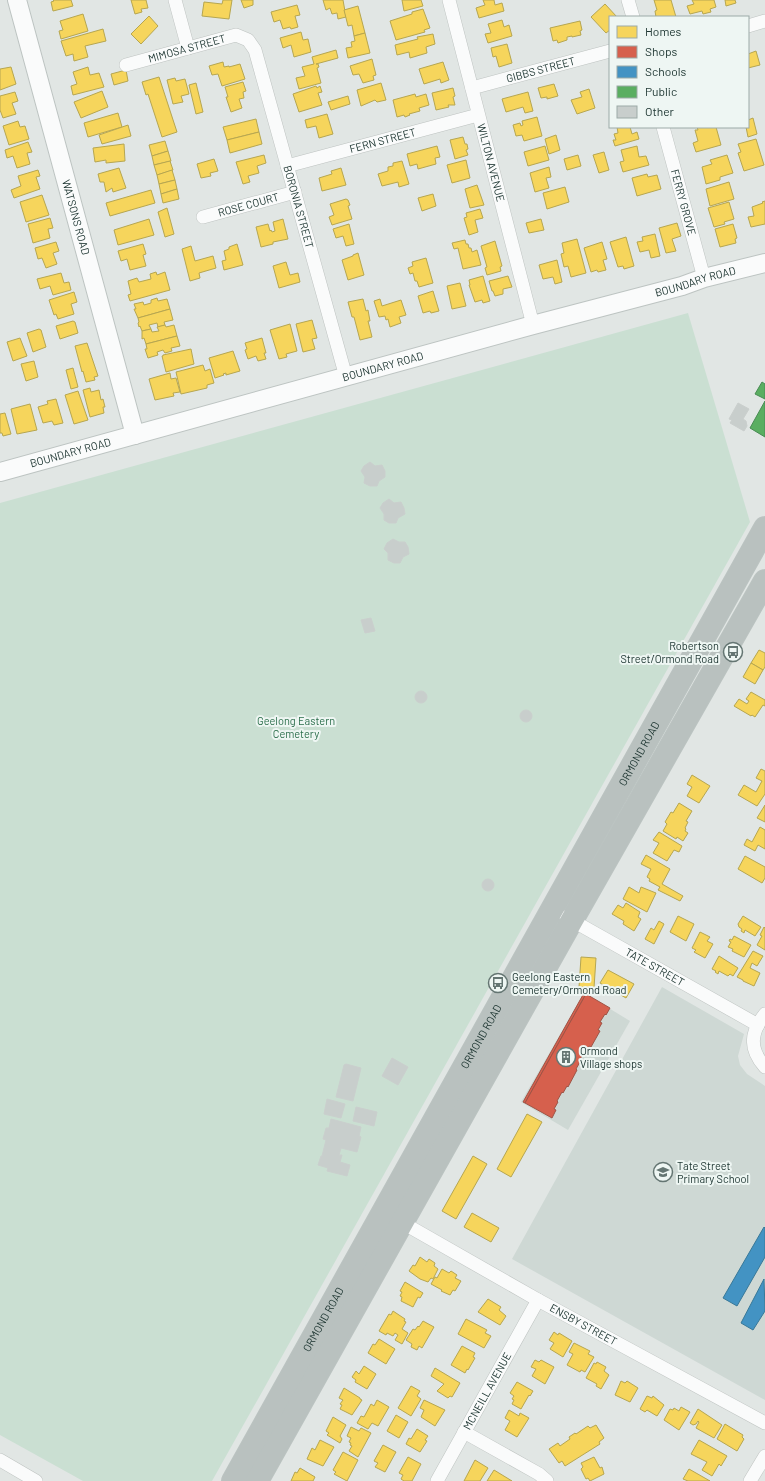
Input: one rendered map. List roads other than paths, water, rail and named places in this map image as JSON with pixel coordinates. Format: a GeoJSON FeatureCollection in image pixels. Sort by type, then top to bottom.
{"type":"FeatureCollection","features":[{"type":"Feature","properties":{"kind":"highway","name":"ORMOND ROAD"},"geometry":{"type":"LineString","coordinates":[[233,1481],[765,528]]}},
{"type":"Feature","properties":{"kind":"highway","name":"ORMOND ROAD"},"geometry":{"type":"LineString","coordinates":[[257,1481],[572,920],[764,588]]}},
{"type":"Feature","properties":{"kind":"main road","name":"WATSONS ROAD"},"geometry":{"type":"LineString","coordinates":[[17,0],[135,435]]}},
{"type":"Feature","properties":{"kind":"main road","name":"BOUNDARY ROAD"},"geometry":{"type":"LineString","coordinates":[[0,472],[533,325],[682,286],[704,278],[765,263]]}},
{"type":"Feature","properties":{"kind":"street"},"geometry":{"type":"LineString","coordinates":[[174,0],[188,48]]}},
{"type":"Feature","properties":{"kind":"street","name":"WILTON AVENUE"},"geometry":{"type":"LineString","coordinates":[[448,0],[533,325]]}},
{"type":"Feature","properties":{"kind":"street"},"geometry":{"type":"LineString","coordinates":[[628,0],[633,16]]}},
{"type":"Feature","properties":{"kind":"street"},"geometry":{"type":"LineString","coordinates":[[749,26],[765,21]]}},
{"type":"Feature","properties":{"kind":"street","name":"MIMOSA STREET"},"geometry":{"type":"LineString","coordinates":[[126,65],[236,35],[248,40]]}},
{"type":"Feature","properties":{"kind":"street","name":"BORONIA STREET"},"geometry":{"type":"LineString","coordinates":[[248,40],[255,50],[346,377]]}},
{"type":"Feature","properties":{"kind":"street","name":"GIBBS STREET"},"geometry":{"type":"LineString","coordinates":[[472,88],[609,51]]}},
{"type":"Feature","properties":{"kind":"street","name":"FERN STREET"},"geometry":{"type":"LineString","coordinates":[[287,166],[478,115]]}},
{"type":"Feature","properties":{"kind":"street","name":"FERRY GROVE"},"geometry":{"type":"LineString","coordinates":[[663,128],[704,278]]}},
{"type":"Feature","properties":{"kind":"street","name":"ROSE COURT"},"geometry":{"type":"LineString","coordinates":[[202,217],[294,192]]}},
{"type":"Feature","properties":{"kind":"street","name":"TATE STREET"},"geometry":{"type":"LineString","coordinates":[[552,909],[758,1025]]}},
{"type":"Feature","properties":{"kind":"street"},"geometry":{"type":"LineString","coordinates":[[765,1014],[753,1036],[753,1044],[757,1058],[765,1067]]}},
{"type":"Feature","properties":{"kind":"street","name":"ENSBY STREET"},"geometry":{"type":"LineString","coordinates":[[403,1223],[538,1300],[765,1423]]}},
{"type":"Feature","properties":{"kind":"street","name":"MCNEILL AVENUE"},"geometry":{"type":"LineString","coordinates":[[437,1481],[538,1300]]}},
{"type":"Feature","properties":{"kind":"street"},"geometry":{"type":"LineString","coordinates":[[464,1432],[539,1474],[547,1481]]}},
{"type":"Feature","properties":{"kind":"street"},"geometry":{"type":"LineString","coordinates":[[750,1481],[765,1456]]}},
{"type":"Feature","properties":{"kind":"street"},"geometry":{"type":"LineString","coordinates":[[0,1460],[36,1481]]}},
{"type":"Feature","properties":{"kind":"place","name":"Robertson Street/Ormond Road"},"geometry":{"type":"Point","coordinates":[733,652]}},
{"type":"Feature","properties":{"kind":"place","name":"Geelong Eastern Cemetery/Ormond Road"},"geometry":{"type":"Point","coordinates":[498,983]}},
{"type":"Feature","properties":{"kind":"place","name":"Ormond Village shops"},"geometry":{"type":"Point","coordinates":[566,1057]}},
{"type":"Feature","properties":{"kind":"place","name":"Tate Street Primary School"},"geometry":{"type":"Point","coordinates":[663,1172]}},
{"type":"Feature","properties":{"kind":"park label","name":"Geelong Eastern Cemetery"},"geometry":{"type":"Point","coordinates":[296,727]}}]}
